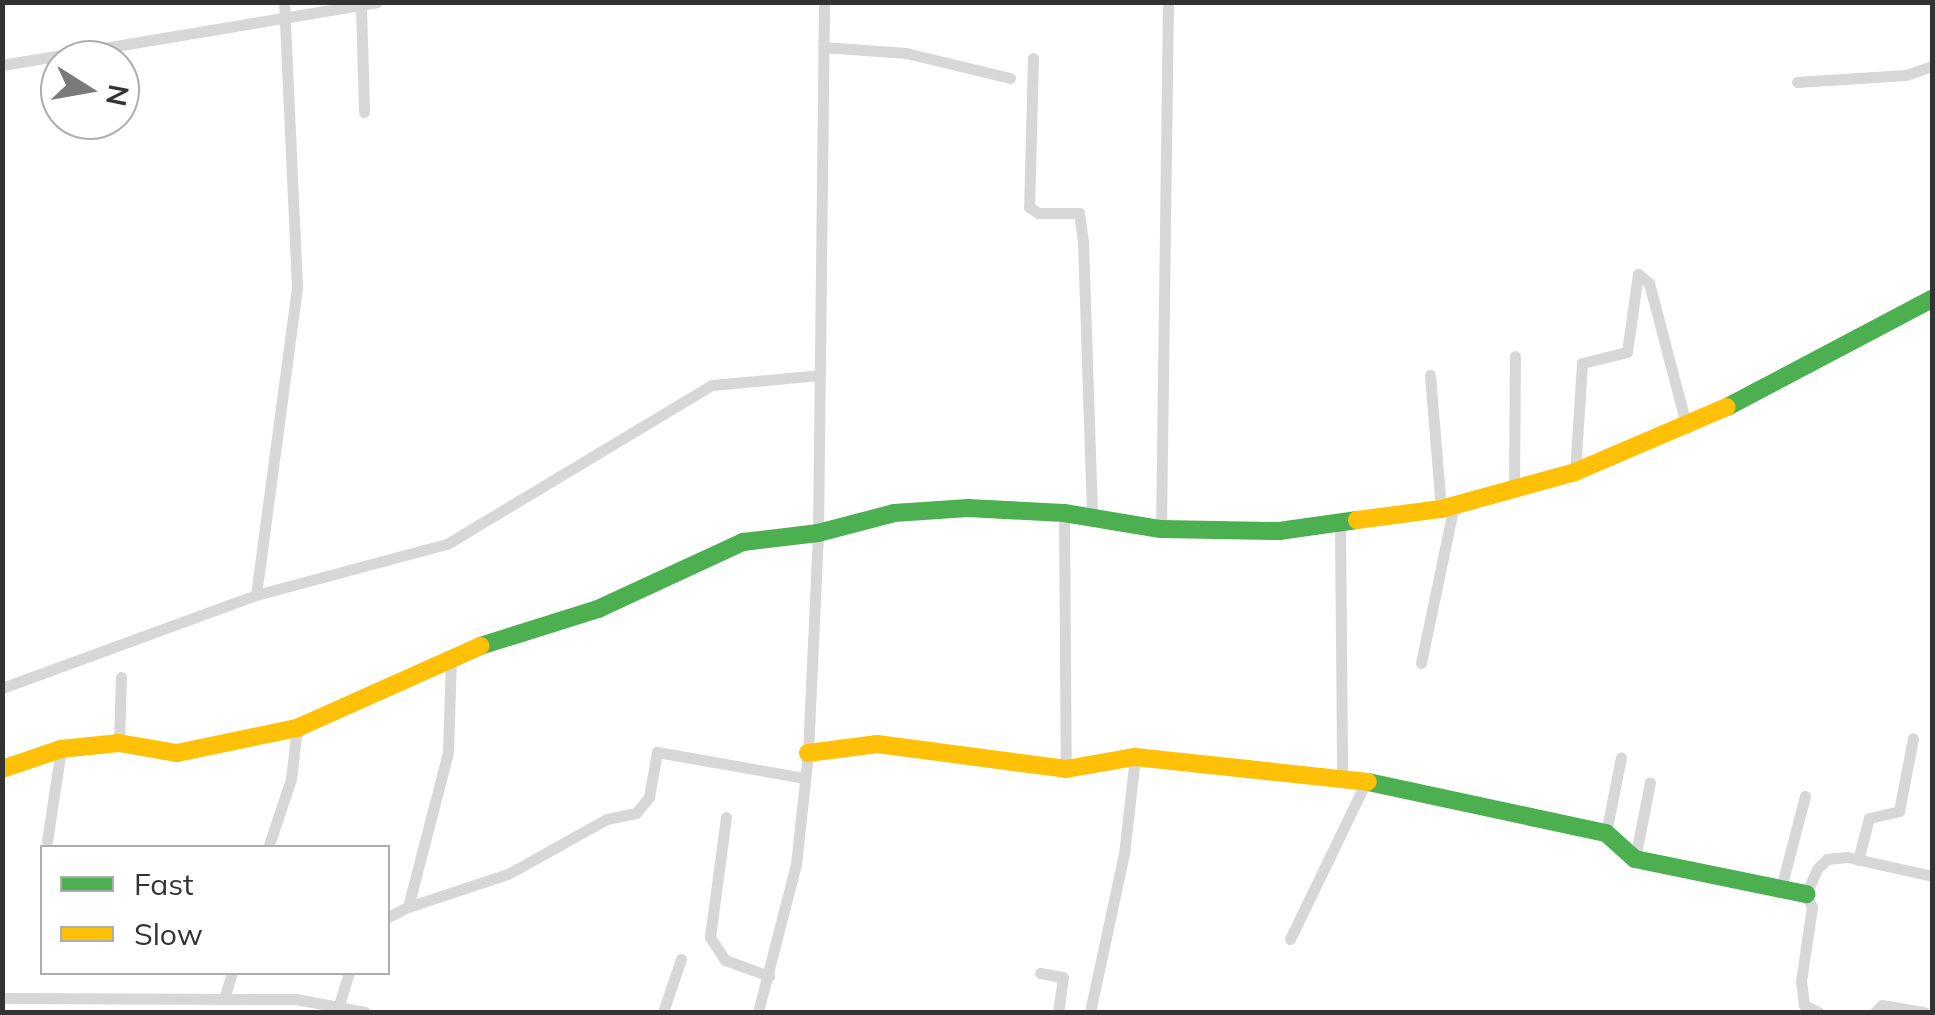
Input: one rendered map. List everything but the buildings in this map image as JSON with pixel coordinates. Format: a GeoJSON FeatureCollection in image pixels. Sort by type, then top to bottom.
{"type":"FeatureCollection","features":[{"type":"Feature","properties":{"kind":"street"},"geometry":{"type":"LineString","coordinates":[[256,595],[297,287],[284,2]]}},
{"type":"Feature","properties":{"kind":"street"},"geometry":{"type":"LineString","coordinates":[[2,65],[284,23],[378,2]]}},
{"type":"Feature","properties":{"kind":"street"},"geometry":{"type":"LineString","coordinates":[[758,1012],[796,864],[808,754],[818,533],[824,2]]}},
{"type":"Feature","properties":{"kind":"street"},"geometry":{"type":"LineString","coordinates":[[1161,529],[1168,2]]}},
{"type":"Feature","properties":{"kind":"street"},"geometry":{"type":"LineString","coordinates":[[361,8],[364,112]]}},
{"type":"Feature","properties":{"kind":"street"},"geometry":{"type":"LineString","coordinates":[[823,47],[906,52],[1010,78]]}},
{"type":"Feature","properties":{"kind":"street"},"geometry":{"type":"LineString","coordinates":[[1033,58],[1028,207],[1038,213],[1079,213],[1084,242],[1092,516]]}},
{"type":"Feature","properties":{"kind":"street"},"geometry":{"type":"LineString","coordinates":[[1797,82],[1906,75],[1932,66]]}},
{"type":"Feature","properties":{"kind":"street"},"geometry":{"type":"LineString","coordinates":[[1575,472],[1582,363],[1627,352],[1628,310],[1638,274],[1649,283],[1686,428]]}},
{"type":"Feature","properties":{"kind":"street"},"geometry":{"type":"LineString","coordinates":[[2,769],[61,749],[120,743],[177,753],[297,728],[451,655],[598,610],[742,542],[818,533],[894,513],[968,508],[1064,513],[1161,529],[1340,527],[1447,507],[1575,472],[1686,428],[1932,299]]}},
{"type":"Feature","properties":{"kind":"street"},"geometry":{"type":"LineString","coordinates":[[1514,356],[1514,490]]}},
{"type":"Feature","properties":{"kind":"street"},"geometry":{"type":"LineString","coordinates":[[2,688],[256,595],[447,544],[712,385],[819,375]]}},
{"type":"Feature","properties":{"kind":"street"},"geometry":{"type":"LineString","coordinates":[[1421,663],[1447,507],[1430,375]]}},
{"type":"Feature","properties":{"kind":"street"},"geometry":{"type":"LineString","coordinates":[[1064,513],[1066,769]]}},
{"type":"Feature","properties":{"kind":"street"},"geometry":{"type":"LineString","coordinates":[[1340,527],[1342,780]]}},
{"type":"Feature","properties":{"kind":"street"},"geometry":{"type":"LineString","coordinates":[[408,907],[448,752],[451,655]]}},
{"type":"Feature","properties":{"kind":"street"},"geometry":{"type":"LineString","coordinates":[[120,743],[121,677]]}},
{"type":"Feature","properties":{"kind":"street"},"geometry":{"type":"LineString","coordinates":[[269,845],[291,778],[297,728]]}},
{"type":"Feature","properties":{"kind":"street"},"geometry":{"type":"LineString","coordinates":[[1858,860],[1869,818],[1899,811],[1913,738]]}},
{"type":"Feature","properties":{"kind":"street"},"geometry":{"type":"LineString","coordinates":[[808,754],[908,745],[1066,769],[1135,758],[1342,780],[1606,834],[1635,859],[1806,894]]}},
{"type":"Feature","properties":{"kind":"street"},"geometry":{"type":"LineString","coordinates":[[47,841],[61,749]]}},
{"type":"Feature","properties":{"kind":"street"},"geometry":{"type":"LineString","coordinates":[[390,915],[508,874],[607,819],[636,813],[649,797],[657,752],[805,778]]}},
{"type":"Feature","properties":{"kind":"street"},"geometry":{"type":"LineString","coordinates":[[1606,834],[1621,757]]}},
{"type":"Feature","properties":{"kind":"street"},"geometry":{"type":"LineString","coordinates":[[1090,1012],[1124,854],[1135,758]]}},
{"type":"Feature","properties":{"kind":"street"},"geometry":{"type":"LineString","coordinates":[[1635,859],[1650,782]]}},
{"type":"Feature","properties":{"kind":"street"},"geometry":{"type":"LineString","coordinates":[[1290,939],[1364,784]]}},
{"type":"Feature","properties":{"kind":"street"},"geometry":{"type":"LineString","coordinates":[[1781,888],[1806,796]]}},
{"type":"Feature","properties":{"kind":"street"},"geometry":{"type":"LineString","coordinates":[[726,816],[710,937],[725,960],[770,976]]}},
{"type":"Feature","properties":{"kind":"street"},"geometry":{"type":"LineString","coordinates":[[1806,894],[1828,859],[1858,860],[1932,876]]}},
{"type":"Feature","properties":{"kind":"street"},"geometry":{"type":"LineString","coordinates":[[1806,894],[1812,907],[1802,999],[1818,1012]]}},
{"type":"Feature","properties":{"kind":"street"},"geometry":{"type":"LineString","coordinates":[[663,1012],[680,959]]}},
{"type":"Feature","properties":{"kind":"street"},"geometry":{"type":"LineString","coordinates":[[1040,973],[1063,977],[1058,1012]]}},
{"type":"Feature","properties":{"kind":"street"},"geometry":{"type":"LineString","coordinates":[[224,999],[231,975]]}},
{"type":"Feature","properties":{"kind":"street"},"geometry":{"type":"LineString","coordinates":[[339,1005],[348,975]]}},
{"type":"Feature","properties":{"kind":"street"},"geometry":{"type":"LineString","coordinates":[[2,998],[91,1007],[188,995],[224,999],[242,1006],[339,1005],[365,1012]]}},
{"type":"Feature","properties":{"kind":"street"},"geometry":{"type":"LineString","coordinates":[[1875,1012],[1882,1005],[1924,1012]]}},
{"type":"Feature","properties":{"kind":"traffic: fast"},"geometry":{"type":"LineString","coordinates":[[1727,407],[1932,299]]}},
{"type":"Feature","properties":{"kind":"traffic: fast"},"geometry":{"type":"LineString","coordinates":[[480,646],[598,609],[743,542],[818,533],[894,513],[968,508],[1064,513],[1161,529],[1279,531],[1357,520]]}},
{"type":"Feature","properties":{"kind":"traffic: fast"},"geometry":{"type":"LineString","coordinates":[[1368,782],[1606,833],[1635,859],[1806,894]]}},
{"type":"Feature","properties":{"kind":"traffic: slow"},"geometry":{"type":"LineString","coordinates":[[1357,520],[1441,509],[1575,472],[1727,407]]}},
{"type":"Feature","properties":{"kind":"traffic: slow"},"geometry":{"type":"LineString","coordinates":[[2,769],[61,749],[119,743],[177,753],[297,728],[480,646]]}},
{"type":"Feature","properties":{"kind":"traffic: slow"},"geometry":{"type":"LineString","coordinates":[[808,753],[877,744],[1066,769],[1135,757],[1368,782]]}}]}
